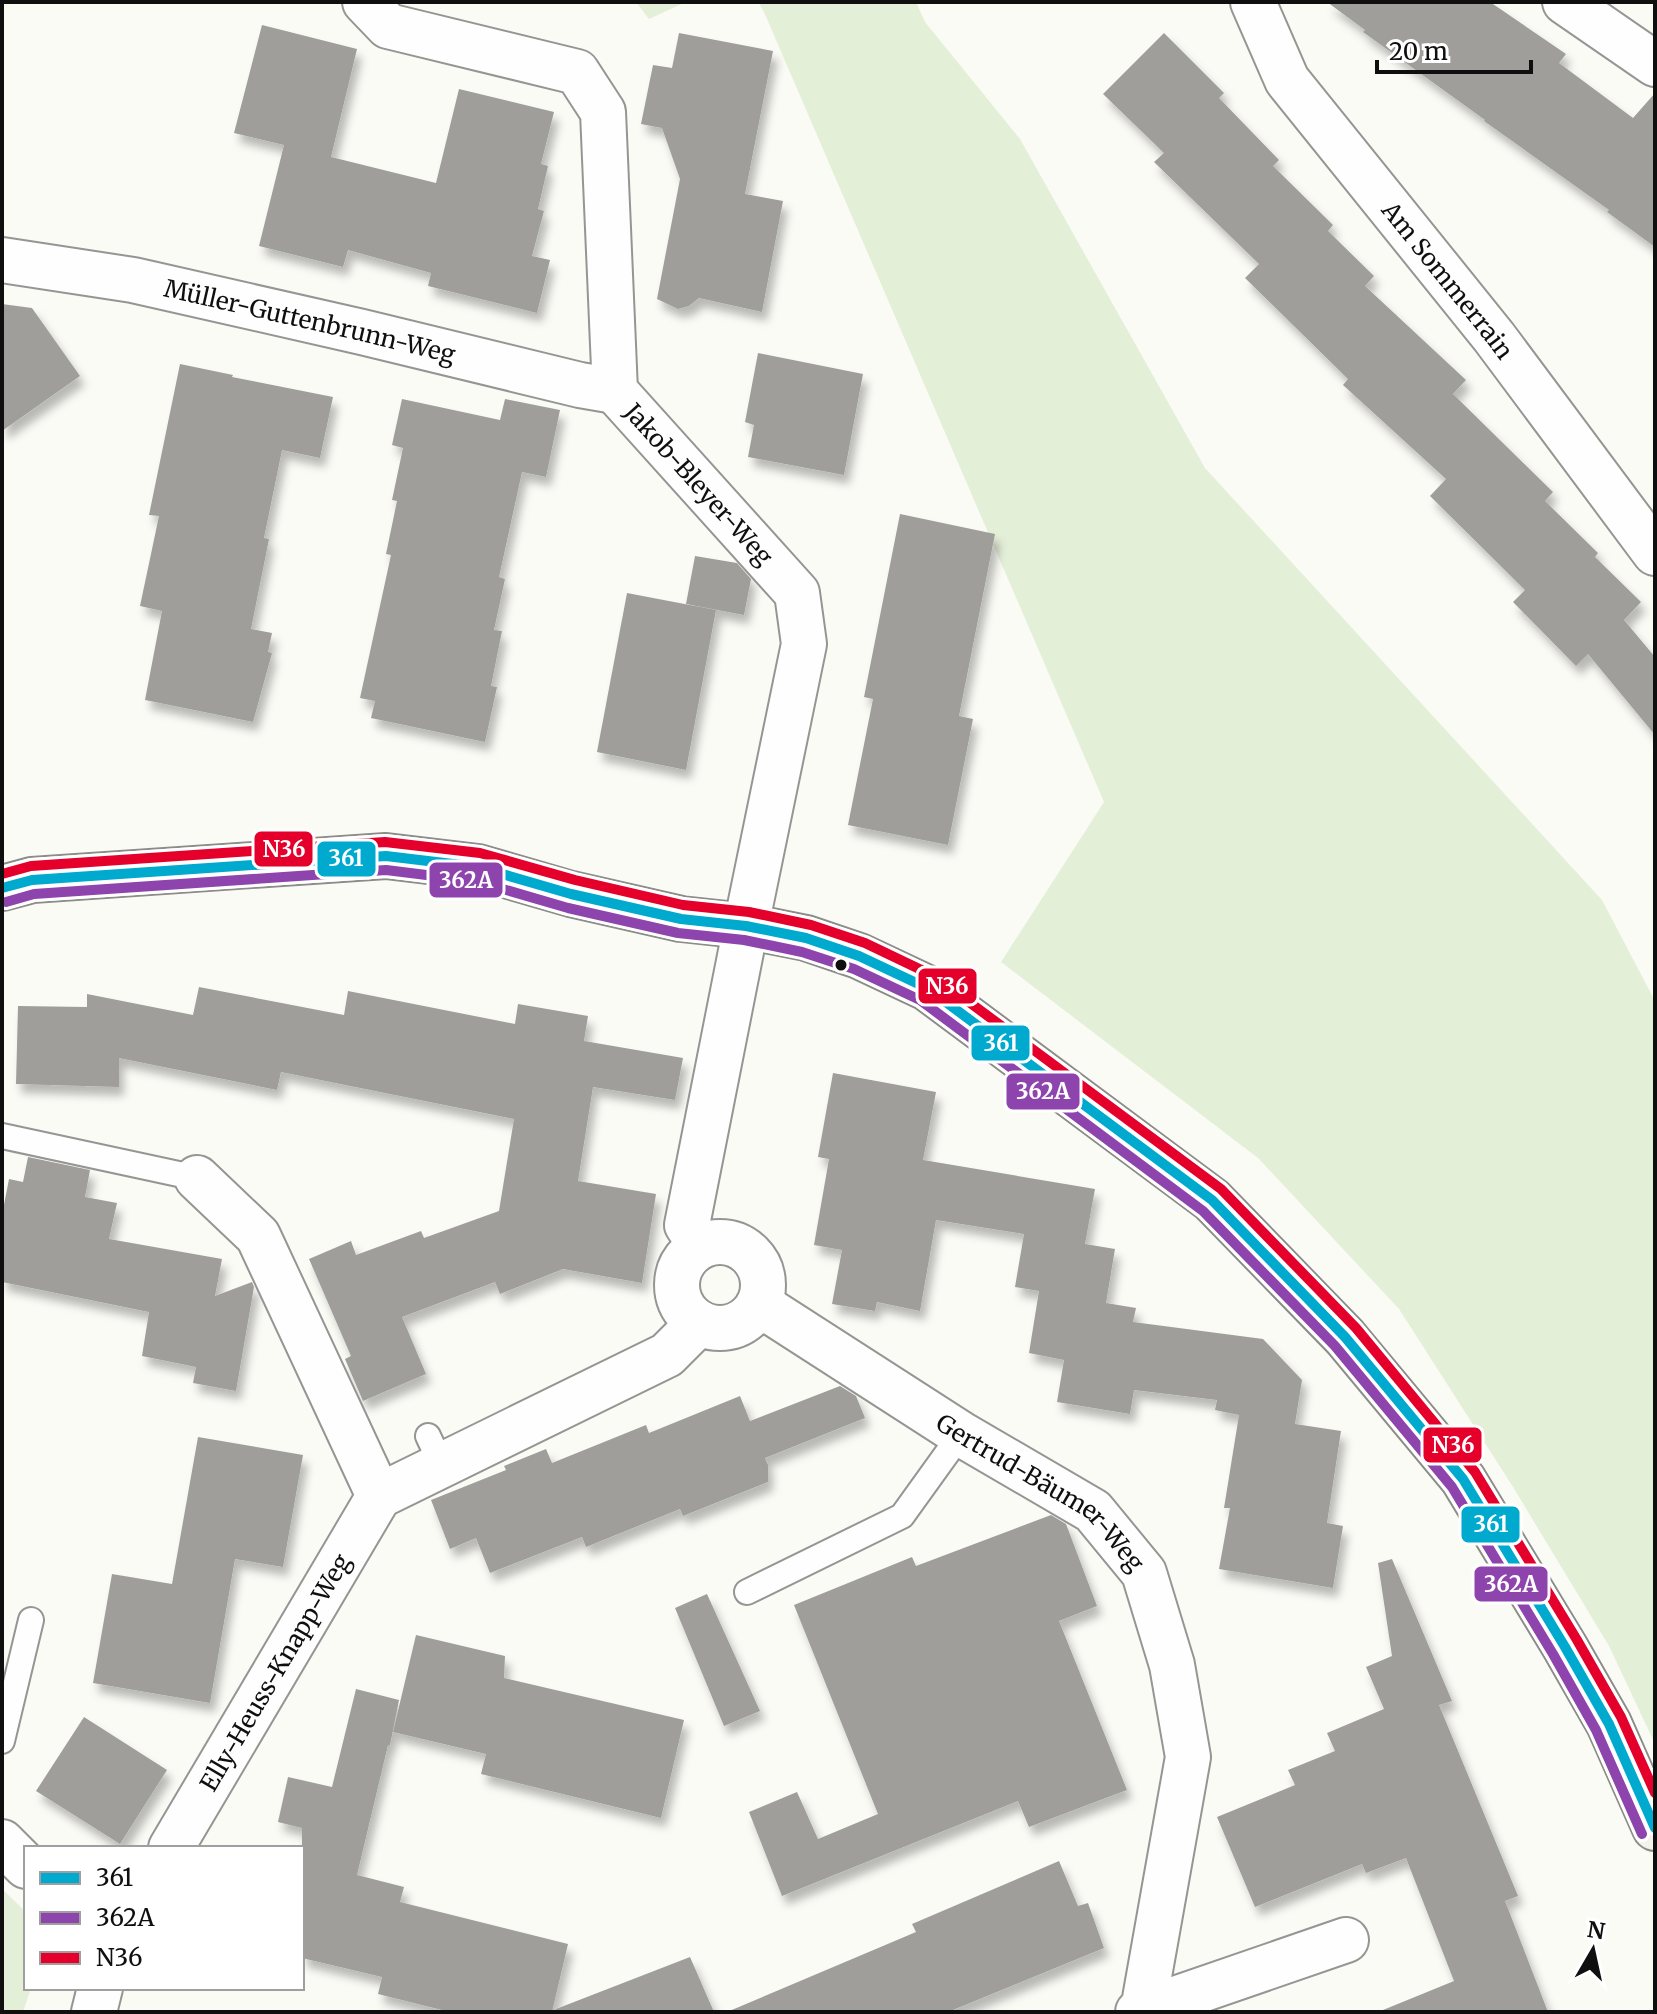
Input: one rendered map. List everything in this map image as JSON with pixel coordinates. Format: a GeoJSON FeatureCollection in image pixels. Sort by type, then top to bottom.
{"type":"FeatureCollection","features":[{"type":"Feature","properties":{"kind":"street","name":"Jakob-Bleyer-Weg"},"geometry":{"type":"LineString","coordinates":[[365,2],[388,26],[577,72],[603,112],[615,391],[797,593],[804,644],[746,926]]}},
{"type":"Feature","properties":{"kind":"street","name":"Am Sommerrain"},"geometry":{"type":"LineString","coordinates":[[1253,2],[1287,80],[1494,337],[1655,553]]}},
{"type":"Feature","properties":{"kind":"street"},"geometry":{"type":"LineString","coordinates":[[1565,2],[1655,64]]}},
{"type":"Feature","properties":{"kind":"street","name":"Müller-Guttenbrunn-Weg"},"geometry":{"type":"LineString","coordinates":[[2,260],[133,280],[163,294],[362,332],[615,391]]}},
{"type":"Feature","properties":{"kind":"street"},"geometry":{"type":"LineString","coordinates":[[2,888],[32,880],[386,856],[478,867],[571,894],[681,919],[746,926],[806,938],[859,956],[927,988],[1212,1200],[1345,1337],[1463,1479],[1609,1724],[1655,1828]]}},
{"type":"Feature","properties":{"kind":"street"},"geometry":{"type":"LineString","coordinates":[[701,1246],[687,1225],[746,926]]}},
{"type":"Feature","properties":{"kind":"street"},"geometry":{"type":"LineString","coordinates":[[197,1178],[258,1236],[379,1496],[435,1451],[667,1355],[699,1323]]}},
{"type":"Feature","properties":{"kind":"street"},"geometry":{"type":"LineString","coordinates":[[714,1242],[728,1242],[741,1247],[759,1265],[763,1292],[759,1304],[751,1316],[739,1324],[712,1328],[699,1323],[681,1304],[677,1277],[682,1264],[690,1253],[714,1242]]}},
{"type":"Feature","properties":{"kind":"street","name":"Gertrud-Bäumer-Weg"},"geometry":{"type":"LineString","coordinates":[[759,1304],[961,1434],[1093,1511],[1144,1573],[1172,1665],[1188,1757],[1141,2011],[1346,1940]]}},
{"type":"Feature","properties":{"kind":"street","name":"Elly-Heuss-Knapp-Weg"},"geometry":{"type":"LineString","coordinates":[[172,1846],[379,1496]]}},
{"type":"Feature","properties":{"kind":"street"},"geometry":{"type":"LineString","coordinates":[[2,1842],[24,1864]]}},
{"type":"Feature","properties":{"kind":"lane"},"geometry":{"type":"LineString","coordinates":[[2,1136],[197,1178]]}},
{"type":"Feature","properties":{"kind":"lane"},"geometry":{"type":"LineString","coordinates":[[747,1592],[902,1516],[961,1434]]}},
{"type":"Feature","properties":{"kind":"lane"},"geometry":{"type":"LineString","coordinates":[[2,1741],[31,1620]]}},
{"type":"Feature","properties":{"kind":"green space"},"geometry":{"type":"Polygon","coordinates":[[[636,2],[686,2],[649,19],[636,2]]]}},
{"type":"Feature","properties":{"kind":"green space"},"geometry":{"type":"Polygon","coordinates":[[[758,2],[916,2],[925,22],[1020,139],[1205,468],[1602,900],[1655,1001],[1655,1744],[1609,1646],[1513,1487],[1399,1309],[1258,1158],[1001,962],[1104,802],[758,2]]]}},
{"type":"Feature","properties":{"kind":"green space"},"geometry":{"type":"Polygon","coordinates":[[[2,1889],[24,1910],[24,1990],[30,1990],[23,2012],[2,2012],[2,1889]]]}},
{"type":"Feature","properties":{"kind":"building"},"geometry":{"type":"Polygon","coordinates":[[[1327,2],[1490,2],[1566,54],[1559,63],[1633,118],[1655,93],[1655,247],[1607,212],[1609,210],[1363,32],[1365,30],[1327,2]]]}},
{"type":"Feature","properties":{"kind":"building"},"geometry":{"type":"Polygon","coordinates":[[[262,25],[357,49],[331,157],[436,183],[459,89],[554,112],[541,164],[548,166],[538,209],[544,211],[532,256],[550,260],[537,313],[428,286],[431,273],[348,250],[343,267],[259,246],[284,145],[234,133],[262,25]]]}},
{"type":"Feature","properties":{"kind":"building"},"geometry":{"type":"Polygon","coordinates":[[[679,33],[773,51],[745,194],[783,201],[762,312],[699,298],[689,306],[678,309],[657,299],[680,179],[662,128],[641,124],[653,65],[672,68],[679,33]]]}},
{"type":"Feature","properties":{"kind":"building"},"geometry":{"type":"Polygon","coordinates":[[[1164,33],[1224,93],[1219,98],[1279,160],[1273,166],[1333,225],[1328,231],[1374,276],[1365,286],[1466,380],[1453,394],[1553,492],[1545,501],[1598,553],[1595,557],[1641,602],[1624,620],[1655,657],[1655,735],[1588,654],[1576,666],[1513,602],[1525,590],[1430,496],[1446,479],[1343,385],[1348,379],[1245,278],[1259,264],[1154,162],[1164,153],[1103,94],[1164,33]]]}},
{"type":"Feature","properties":{"kind":"building"},"geometry":{"type":"Polygon","coordinates":[[[2,304],[32,308],[80,376],[2,431],[2,304]]]}},
{"type":"Feature","properties":{"kind":"building"},"geometry":{"type":"Polygon","coordinates":[[[758,353],[863,374],[844,475],[748,457],[754,425],[745,422],[758,353]]]}},
{"type":"Feature","properties":{"kind":"building"},"geometry":{"type":"Polygon","coordinates":[[[180,364],[333,397],[320,458],[282,450],[264,538],[269,539],[251,629],[272,633],[268,652],[272,653],[253,722],[145,700],[162,611],[140,606],[159,516],[149,515],[180,364]]]}},
{"type":"Feature","properties":{"kind":"building"},"geometry":{"type":"Polygon","coordinates":[[[402,399],[500,420],[505,399],[560,410],[546,477],[522,472],[499,577],[505,579],[494,630],[502,631],[491,686],[497,687],[485,742],[371,718],[375,701],[360,698],[391,555],[386,554],[397,501],[392,500],[403,448],[392,445],[402,399]]]}},
{"type":"Feature","properties":{"kind":"building"},"geometry":{"type":"Polygon","coordinates":[[[900,514],[995,534],[959,716],[973,719],[948,845],[848,825],[873,699],[864,697],[900,514]]]}},
{"type":"Feature","properties":{"kind":"building"},"geometry":{"type":"Polygon","coordinates":[[[695,556],[737,563],[751,579],[744,615],[686,604],[695,556]]]}},
{"type":"Feature","properties":{"kind":"building"},"geometry":{"type":"Polygon","coordinates":[[[627,593],[716,610],[686,770],[597,752],[627,593]]]}},
{"type":"Feature","properties":{"kind":"building"},"geometry":{"type":"Polygon","coordinates":[[[199,987],[344,1015],[348,991],[515,1024],[518,1004],[588,1016],[584,1041],[683,1058],[675,1100],[593,1087],[578,1181],[656,1194],[642,1283],[563,1269],[500,1294],[495,1282],[402,1317],[426,1374],[363,1401],[345,1359],[351,1356],[309,1259],[351,1241],[356,1255],[421,1231],[424,1238],[499,1211],[514,1119],[281,1072],[277,1090],[119,1058],[119,1087],[16,1084],[18,1006],[87,1007],[87,994],[193,1015],[199,987]]]}},
{"type":"Feature","properties":{"kind":"building"},"geometry":{"type":"Polygon","coordinates":[[[833,1073],[936,1092],[923,1160],[1095,1189],[1085,1244],[1115,1249],[1106,1303],[1136,1308],[1133,1322],[1263,1339],[1302,1380],[1295,1424],[1341,1431],[1327,1523],[1343,1526],[1333,1588],[1219,1569],[1230,1508],[1224,1508],[1239,1415],[1215,1410],[1217,1400],[1134,1390],[1130,1414],[1057,1402],[1064,1360],[1029,1353],[1039,1291],[1015,1287],[1024,1234],[936,1220],[920,1311],[877,1302],[875,1311],[832,1304],[842,1250],[814,1245],[829,1159],[818,1157],[833,1073]]]}},
{"type":"Feature","properties":{"kind":"building"},"geometry":{"type":"Polygon","coordinates":[[[28,1157],[90,1170],[85,1197],[117,1203],[109,1239],[222,1259],[215,1296],[252,1282],[254,1287],[236,1391],[193,1383],[196,1367],[142,1356],[149,1312],[2,1282],[2,1215],[9,1179],[23,1182],[28,1157]]]}},
{"type":"Feature","properties":{"kind":"building"},"geometry":{"type":"Polygon","coordinates":[[[840,1386],[856,1396],[865,1418],[765,1458],[768,1482],[683,1516],[680,1509],[586,1547],[582,1537],[490,1573],[476,1538],[450,1549],[431,1500],[506,1470],[504,1466],[546,1449],[552,1463],[646,1425],[649,1433],[740,1396],[750,1421],[840,1386]]]}},
{"type":"Feature","properties":{"kind":"building"},"geometry":{"type":"Polygon","coordinates":[[[198,1437],[303,1455],[283,1567],[235,1559],[210,1703],[93,1683],[112,1574],[172,1584],[198,1437]]]}},
{"type":"Feature","properties":{"kind":"building"},"geometry":{"type":"Polygon","coordinates":[[[1051,1515],[1066,1524],[1097,1606],[1059,1621],[1127,1790],[1029,1827],[1018,1801],[782,1896],[749,1812],[797,1792],[818,1839],[878,1814],[794,1605],[912,1557],[916,1566],[1051,1515]]]}},
{"type":"Feature","properties":{"kind":"building"},"geometry":{"type":"Polygon","coordinates":[[[1392,1559],[1452,1701],[1439,1705],[1518,1896],[1505,1901],[1548,2012],[1383,2012],[1454,1981],[1406,1858],[1366,1873],[1362,1864],[1255,1907],[1217,1817],[1295,1785],[1288,1770],[1335,1751],[1327,1733],[1384,1709],[1366,1667],[1392,1656],[1378,1563],[1392,1559]]]}},
{"type":"Feature","properties":{"kind":"building"},"geometry":{"type":"Polygon","coordinates":[[[707,1594],[760,1711],[724,1726],[675,1608],[707,1594]]]}},
{"type":"Feature","properties":{"kind":"building"},"geometry":{"type":"Polygon","coordinates":[[[416,1635],[505,1656],[504,1678],[684,1720],[661,1818],[481,1774],[486,1754],[393,1732],[416,1635]]]}},
{"type":"Feature","properties":{"kind":"building"},"geometry":{"type":"Polygon","coordinates":[[[356,1689],[399,1700],[357,1875],[404,1887],[400,1902],[568,1944],[552,2012],[450,2012],[378,1994],[382,1977],[304,1958],[302,1828],[278,1822],[288,1777],[332,1787],[356,1689]]]}},
{"type":"Feature","properties":{"kind":"building"},"geometry":{"type":"Polygon","coordinates":[[[84,1717],[167,1770],[120,1844],[36,1791],[84,1717]]]}},
{"type":"Feature","properties":{"kind":"building"},"geometry":{"type":"Polygon","coordinates":[[[1059,1861],[1078,1906],[1088,1903],[1104,1948],[948,2012],[727,2012],[916,1932],[912,1924],[1059,1861]]]}},
{"type":"Feature","properties":{"kind":"building"},"geometry":{"type":"Polygon","coordinates":[[[690,1957],[714,2012],[556,2012],[556,2009],[690,1957]]]}},
{"type":"Feature","properties":{"kind":"transit line","name":"N36"},"geometry":{"type":"LineString","coordinates":[[2,874],[31,866],[385,842],[480,853],[575,880],[683,905],[749,912],[811,925],[865,943],[934,976],[1221,1189],[1356,1328],[1475,1472],[1621,1717],[1655,1793]]}},
{"type":"Feature","properties":{"kind":"transit line","name":"361"},"geometry":{"type":"LineString","coordinates":[[2,888],[32,880],[386,856],[478,867],[571,894],[681,919],[746,926],[806,938],[859,956],[927,988],[1212,1200],[1345,1337],[1463,1479],[1609,1724],[1655,1828]]}},
{"type":"Feature","properties":{"kind":"transit line","name":"362A"},"geometry":{"type":"LineString","coordinates":[[6,902],[34,894],[386,870],[475,881],[568,908],[678,933],[744,940],[802,952],[854,969],[920,1000],[1203,1211],[1335,1346],[1452,1487],[1596,1730],[1642,1834]]}}]}
